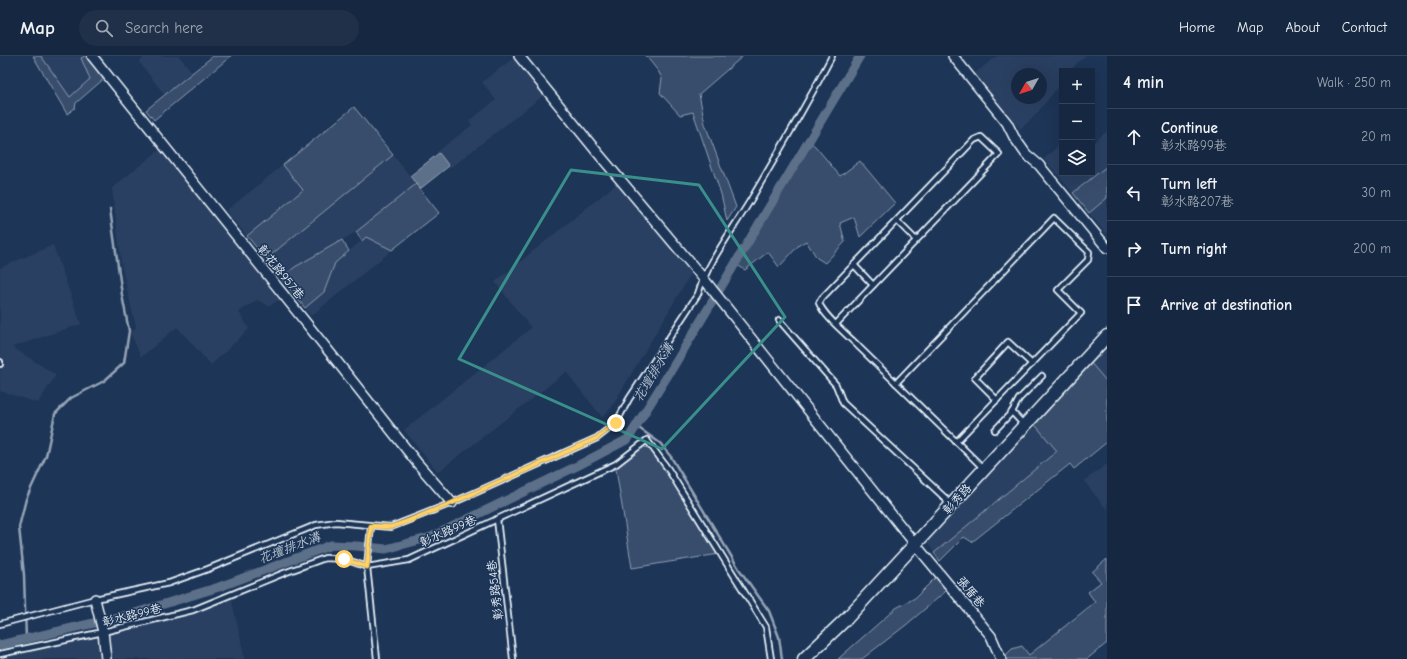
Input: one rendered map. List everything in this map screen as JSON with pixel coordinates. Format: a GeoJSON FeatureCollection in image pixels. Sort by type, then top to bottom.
{"type":"FeatureCollection","features":[{"type":"Feature","properties":{"kind":"street","name":"彰花路957巷"},"geometry":{"type":"LineString","coordinates":[[92,56],[418,464],[452,503]]}},
{"type":"Feature","properties":{"kind":"street","name":"張厝巷"},"geometry":{"type":"LineString","coordinates":[[519,56],[703,278],[915,544],[991,636],[1001,659]]}},
{"type":"Feature","properties":{"kind":"street"},"geometry":{"type":"LineString","coordinates":[[953,56],[1007,123],[1014,137],[1026,154],[1039,164],[1107,248]]}},
{"type":"Feature","properties":{"kind":"street","name":"彰秀路"},"geometry":{"type":"LineString","coordinates":[[804,659],[847,618],[1107,336]]}},
{"type":"Feature","properties":{"kind":"street"},"geometry":{"type":"LineString","coordinates":[[95,601],[103,632],[106,659]]}},
{"type":"Feature","properties":{"kind":"lane"},"geometry":{"type":"LineString","coordinates":[[0,624],[169,583],[316,525],[336,522],[391,527],[452,503],[597,438],[616,423],[698,294],[703,278],[810,98],[832,56]]}},
{"type":"Feature","properties":{"kind":"lane"},"geometry":{"type":"LineString","coordinates":[[836,324],[999,154],[981,137],[974,140],[822,298],[819,303],[822,310],[836,324],[956,442],[984,470]]}},
{"type":"Feature","properties":{"kind":"lane"},"geometry":{"type":"LineString","coordinates":[[896,383],[1054,218],[1089,252],[1088,260],[1058,290],[1081,314],[956,442]]}},
{"type":"Feature","properties":{"kind":"lane"},"geometry":{"type":"LineString","coordinates":[[897,221],[916,240]]}},
{"type":"Feature","properties":{"kind":"lane"},"geometry":{"type":"LineString","coordinates":[[854,265],[874,284]]}},
{"type":"Feature","properties":{"kind":"lane"},"geometry":{"type":"LineString","coordinates":[[779,320],[836,385],[843,403],[945,498],[950,508]]}},
{"type":"Feature","properties":{"kind":"lane"},"geometry":{"type":"LineString","coordinates":[[997,400],[975,378],[1008,342],[1032,364]]}},
{"type":"Feature","properties":{"kind":"lane"},"geometry":{"type":"LineString","coordinates":[[995,430],[1012,412],[1019,399],[1042,376]]}},
{"type":"Feature","properties":{"kind":"lane"},"geometry":{"type":"LineString","coordinates":[[1012,412],[1025,426]]}},
{"type":"Feature","properties":{"kind":"lane","name":"彰水路99巷"},"geometry":{"type":"LineString","coordinates":[[0,654],[103,632],[193,610],[325,558],[344,559],[367,567],[409,560],[616,464],[647,440],[668,469],[766,627],[771,659]]}},
{"type":"Feature","properties":{"kind":"lane","name":"彰秀路54巷"},"geometry":{"type":"LineString","coordinates":[[497,519],[513,659]]}},
{"type":"Feature","properties":{"kind":"lane"},"geometry":{"type":"LineString","coordinates":[[371,526],[367,567],[377,659]]}},
{"type":"Feature","properties":{"kind":"highlighted area"},"geometry":{"type":"Polygon","coordinates":[[[571,170],[699,185],[785,317],[662,449],[459,359],[571,170]]]}},
{"type":"Feature","properties":{"kind":"shaded area"},"geometry":{"type":"Polygon","coordinates":[[[33,56],[41,56],[70,97],[90,79],[81,58],[88,56],[106,77],[76,103],[75,108],[67,114],[33,56]]]}},
{"type":"Feature","properties":{"kind":"shaded area"},"geometry":{"type":"Polygon","coordinates":[[[41,56],[85,56],[81,59],[90,79],[70,97],[41,56]]]}},
{"type":"Feature","properties":{"kind":"shaded area"},"geometry":{"type":"Polygon","coordinates":[[[146,56],[179,56],[193,73],[165,95],[139,62],[146,56]]]}},
{"type":"Feature","properties":{"kind":"shaded area"},"geometry":{"type":"Polygon","coordinates":[[[213,56],[231,56],[154,120],[146,110],[213,56]]]}},
{"type":"Feature","properties":{"kind":"shaded area"},"geometry":{"type":"Polygon","coordinates":[[[516,56],[549,91],[450,168],[437,152],[472,125],[469,121],[496,100],[482,82],[516,56]]]}},
{"type":"Feature","properties":{"kind":"shaded area"},"geometry":{"type":"Polygon","coordinates":[[[646,56],[743,56],[699,94],[705,124],[736,207],[727,221],[721,194],[693,112],[680,115],[660,93],[662,78],[646,56]]]}},
{"type":"Feature","properties":{"kind":"shaded area"},"geometry":{"type":"Polygon","coordinates":[[[997,56],[1086,56],[1073,68],[1059,68],[1059,86],[1047,101],[1047,68],[1011,68],[1011,104],[1044,104],[1034,117],[1020,129],[975,73],[997,56]]]}},
{"type":"Feature","properties":{"kind":"shaded area"},"geometry":{"type":"Polygon","coordinates":[[[354,107],[393,155],[266,259],[247,236],[303,190],[283,165],[354,107]]]}},
{"type":"Feature","properties":{"kind":"shaded area"},"geometry":{"type":"Polygon","coordinates":[[[1107,131],[1107,166],[1095,176],[1095,141],[1107,131]]]}},
{"type":"Feature","properties":{"kind":"shaded area"},"geometry":{"type":"Polygon","coordinates":[[[806,138],[816,147],[840,176],[860,161],[895,203],[860,237],[854,217],[840,223],[845,242],[825,263],[817,258],[806,241],[799,245],[779,267],[768,252],[745,270],[734,263],[806,138]]]}},
{"type":"Feature","properties":{"kind":"shaded area"},"geometry":{"type":"Polygon","coordinates":[[[1059,145],[1059,176],[1094,176],[1073,193],[1044,159],[1059,145]]]}},
{"type":"Feature","properties":{"kind":"shaded area"},"geometry":{"type":"Polygon","coordinates":[[[163,147],[284,297],[269,306],[257,300],[239,312],[249,329],[211,365],[177,327],[141,357],[131,334],[136,327],[122,268],[112,188],[163,147]]]}},
{"type":"Feature","properties":{"kind":"shaded area"},"geometry":{"type":"Polygon","coordinates":[[[439,153],[449,166],[420,189],[410,176],[439,153]]]}},
{"type":"Feature","properties":{"kind":"shaded area"},"geometry":{"type":"Polygon","coordinates":[[[393,155],[416,184],[356,232],[295,267],[281,278],[266,259],[393,155]]]}},
{"type":"Feature","properties":{"kind":"shaded area"},"geometry":{"type":"Polygon","coordinates":[[[283,165],[303,190],[247,236],[226,211],[283,165]]]}},
{"type":"Feature","properties":{"kind":"shaded area"},"geometry":{"type":"Polygon","coordinates":[[[1107,166],[1107,198],[1089,213],[1073,193],[1107,166]]]}},
{"type":"Feature","properties":{"kind":"shaded area"},"geometry":{"type":"Polygon","coordinates":[[[620,181],[692,272],[611,408],[602,417],[566,372],[438,472],[404,430],[531,328],[495,282],[620,181]]]}},
{"type":"Feature","properties":{"kind":"shaded area"},"geometry":{"type":"Polygon","coordinates":[[[416,184],[439,213],[392,250],[366,237],[362,241],[356,232],[416,184]]]}},
{"type":"Feature","properties":{"kind":"shaded area"},"geometry":{"type":"Polygon","coordinates":[[[1107,198],[1107,235],[1089,213],[1107,198]]]}},
{"type":"Feature","properties":{"kind":"shaded area"},"geometry":{"type":"Polygon","coordinates":[[[366,237],[392,250],[311,316],[305,308],[324,292],[335,263],[366,237]]]}},
{"type":"Feature","properties":{"kind":"shaded area"},"geometry":{"type":"Polygon","coordinates":[[[342,240],[349,251],[335,263],[324,292],[305,308],[281,278],[295,267],[342,240]]]}},
{"type":"Feature","properties":{"kind":"shaded area"},"geometry":{"type":"Polygon","coordinates":[[[53,245],[81,324],[12,347],[56,375],[38,403],[0,391],[0,268],[53,245]]]}},
{"type":"Feature","properties":{"kind":"shaded area"},"geometry":{"type":"Polygon","coordinates":[[[1107,345],[1107,382],[1090,362],[1107,345]]]}},
{"type":"Feature","properties":{"kind":"shaded area"},"geometry":{"type":"Polygon","coordinates":[[[1090,362],[1107,382],[1107,442],[1074,469],[1070,464],[972,542],[964,537],[940,561],[934,553],[1057,451],[1032,421],[1090,362]]]}},
{"type":"Feature","properties":{"kind":"shaded area"},"geometry":{"type":"Polygon","coordinates":[[[1032,421],[1058,450],[934,553],[925,538],[1032,421]]]}},
{"type":"Feature","properties":{"kind":"shaded area"},"geometry":{"type":"Polygon","coordinates":[[[642,446],[651,449],[719,554],[632,568],[615,463],[642,446]]]}},
{"type":"Feature","properties":{"kind":"shaded area"},"geometry":{"type":"Polygon","coordinates":[[[1107,464],[1107,510],[1084,481],[1107,464]]]}},
{"type":"Feature","properties":{"kind":"shaded area"},"geometry":{"type":"Polygon","coordinates":[[[1107,559],[1107,643],[1087,659],[1007,659],[1006,655],[1012,649],[1022,646],[1029,655],[1095,602],[1088,592],[1101,582],[1092,572],[1107,559]]]}},
{"type":"Feature","properties":{"kind":"shaded area"},"geometry":{"type":"Polygon","coordinates":[[[940,573],[948,584],[945,592],[906,625],[862,659],[838,659],[896,608],[915,598],[940,573]]]}},
{"type":"Feature","properties":{"kind":"shaded area"},"geometry":{"type":"Polygon","coordinates":[[[230,593],[244,659],[0,659],[0,652],[165,617],[230,593]]]}},
{"type":"Feature","properties":{"kind":"waterway","name":"花壇排水溝"},"geometry":{"type":"LineString","coordinates":[[0,645],[132,614],[219,587],[331,545],[386,549],[431,537],[579,465],[628,439],[860,56]]}},
{"type":"Feature","properties":{"kind":"waterway"},"geometry":{"type":"LineString","coordinates":[[26,639],[24,575],[19,527],[26,499],[46,456],[55,414],[71,398],[104,381],[124,363],[129,331],[122,295],[110,209]]}},
{"type":"Feature","properties":{"kind":"waterway"},"geometry":{"type":"LineString","coordinates":[[636,426],[660,443],[671,457],[739,569],[769,611],[779,637],[782,659]]}},
{"type":"Feature","properties":{"kind":"route"},"geometry":{"type":"LineString","coordinates":[[344,559],[367,567],[371,526],[391,527],[452,503],[597,438],[616,423]]}}]}
